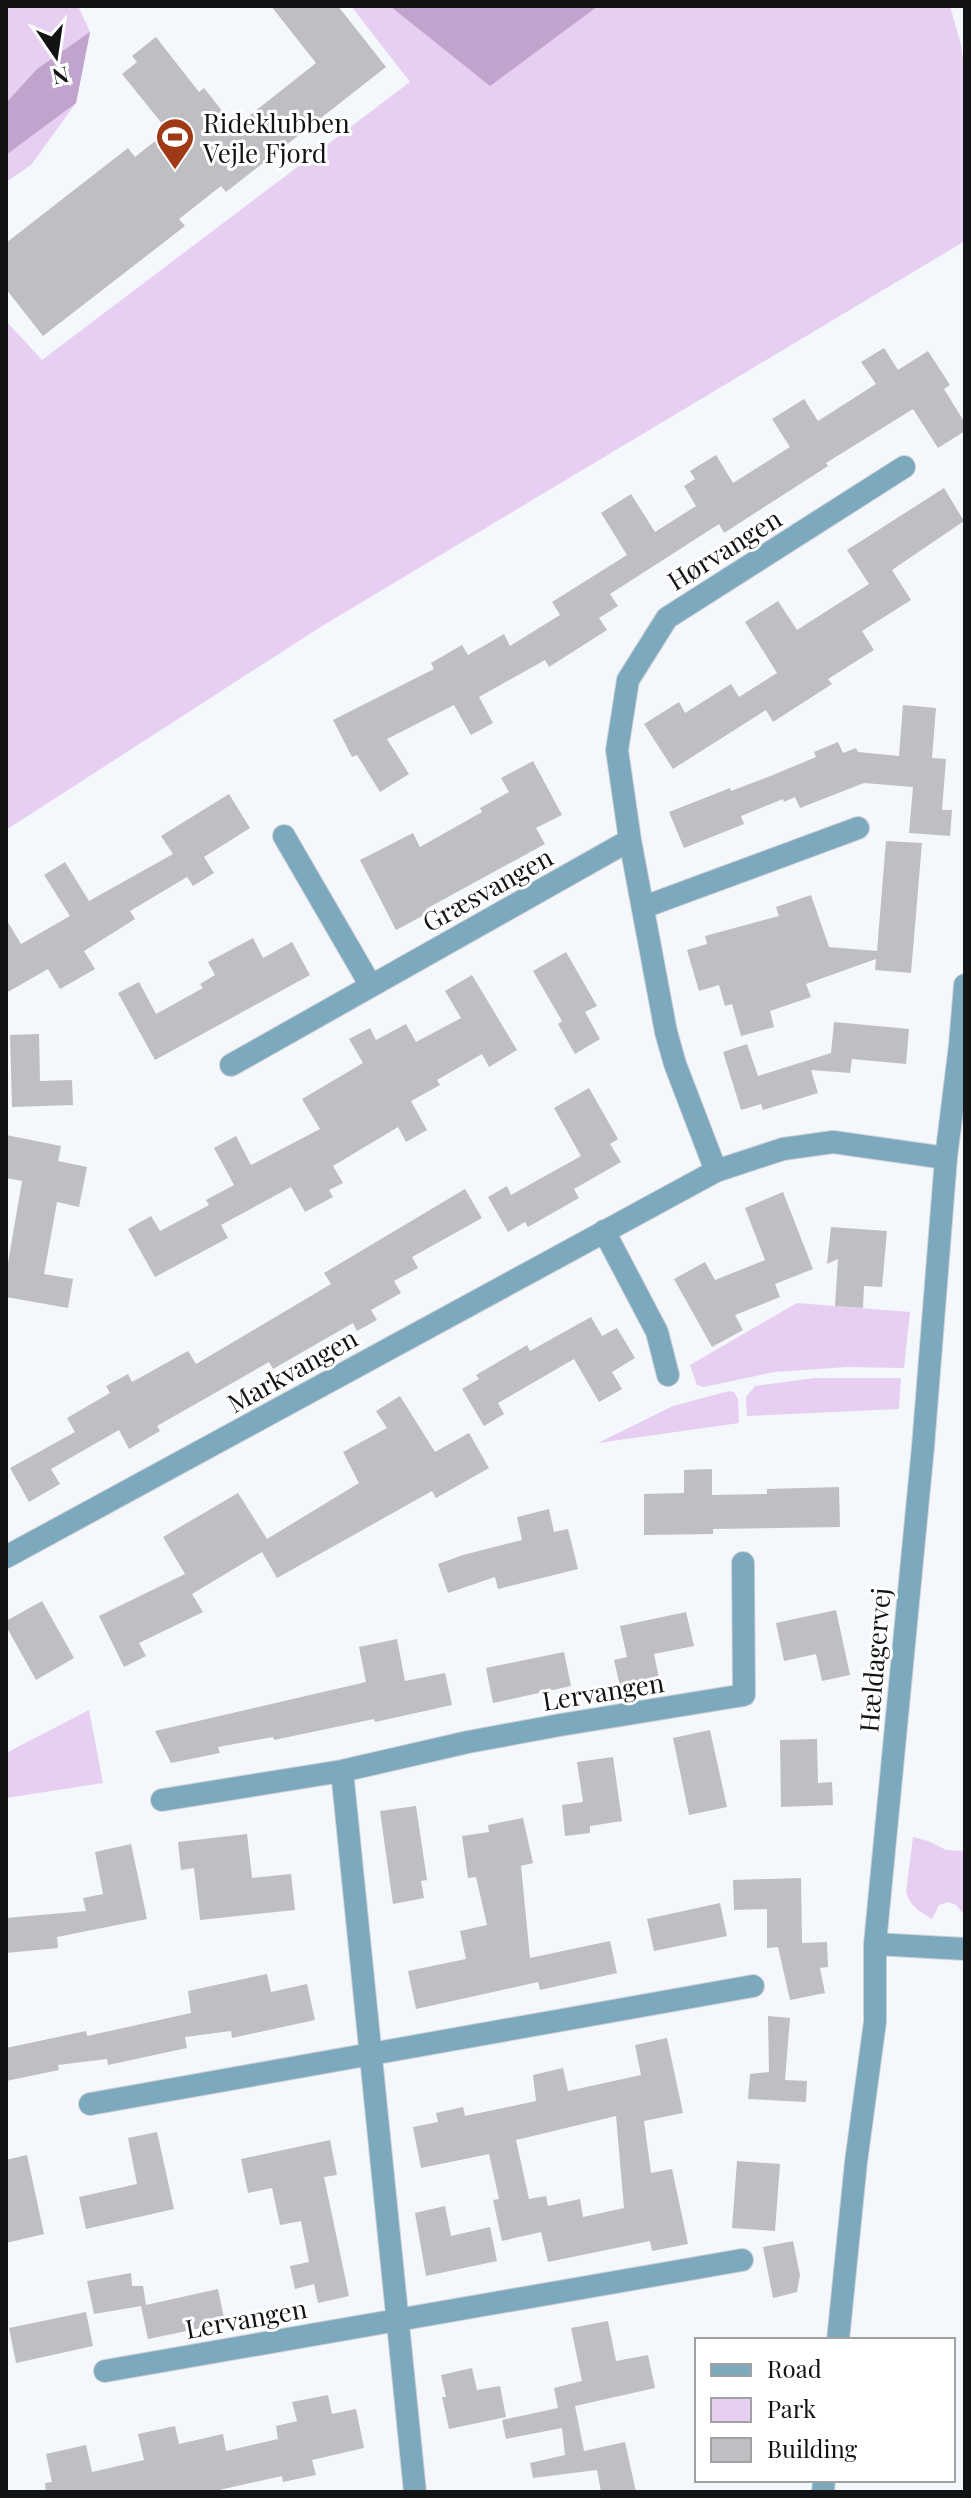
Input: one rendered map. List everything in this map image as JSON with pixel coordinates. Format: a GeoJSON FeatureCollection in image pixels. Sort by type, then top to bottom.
{"type":"FeatureCollection","features":[{"type":"Feature","properties":{"kind":"street","name":"Hørvangen"},"geometry":{"type":"LineString","coordinates":[[716,1171],[666,1032],[630,840],[617,750],[628,680],[667,618],[904,467]]}},
{"type":"Feature","properties":{"kind":"street"},"geometry":{"type":"LineString","coordinates":[[644,907],[858,828]]}},
{"type":"Feature","properties":{"kind":"street"},"geometry":{"type":"LineString","coordinates":[[284,836],[371,986]]}},
{"type":"Feature","properties":{"kind":"street","name":"Græsvangen"},"geometry":{"type":"LineString","coordinates":[[231,1065],[630,840]]}},
{"type":"Feature","properties":{"kind":"street","name":"Hældagervej"},"geometry":{"type":"LineString","coordinates":[[838,2338],[856,2162],[875,2022],[875,1944],[923,1447],[946,1158],[965,985]]}},
{"type":"Feature","properties":{"kind":"street","name":"Markvangen"},"geometry":{"type":"LineString","coordinates":[[6,1557],[716,1171],[783,1149],[833,1142],[946,1158]]}},
{"type":"Feature","properties":{"kind":"street"},"geometry":{"type":"LineString","coordinates":[[604,1231],[657,1332],[668,1375]]}},
{"type":"Feature","properties":{"kind":"street","name":"Lervangen"},"geometry":{"type":"LineString","coordinates":[[162,1800],[342,1771],[483,1739],[744,1695],[743,1563]]}},
{"type":"Feature","properties":{"kind":"street"},"geometry":{"type":"LineString","coordinates":[[342,1771],[415,2492]]}},
{"type":"Feature","properties":{"kind":"street"},"geometry":{"type":"LineString","coordinates":[[875,1944],[965,1949]]}},
{"type":"Feature","properties":{"kind":"street"},"geometry":{"type":"LineString","coordinates":[[90,2104],[753,1986]]}},
{"type":"Feature","properties":{"kind":"street","name":"Lervangen"},"geometry":{"type":"LineString","coordinates":[[105,2371],[742,2260]]}},
{"type":"Feature","properties":{"kind":"green space"},"geometry":{"type":"Polygon","coordinates":[[[6,6],[78,6],[90,32],[76,103],[31,165],[6,182],[6,6]]]}},
{"type":"Feature","properties":{"kind":"green space"},"geometry":{"type":"Polygon","coordinates":[[[351,6],[950,6],[961,45],[965,76],[965,241],[322,626],[6,830],[6,321],[42,360],[410,82],[351,6]]]}},
{"type":"Feature","properties":{"kind":"green space"},"geometry":{"type":"Polygon","coordinates":[[[797,1303],[910,1312],[904,1368],[847,1367],[774,1372],[704,1387],[697,1385],[690,1365],[797,1303]]]}},
{"type":"Feature","properties":{"kind":"green space"},"geometry":{"type":"Polygon","coordinates":[[[815,1378],[901,1378],[899,1409],[747,1416],[746,1397],[755,1386],[815,1378]]]}},
{"type":"Feature","properties":{"kind":"green space"},"geometry":{"type":"Polygon","coordinates":[[[734,1392],[738,1399],[739,1423],[598,1443],[673,1406],[734,1392]]]}},
{"type":"Feature","properties":{"kind":"green space"},"geometry":{"type":"Polygon","coordinates":[[[89,1710],[103,1783],[6,1798],[6,1753],[89,1710]]]}},
{"type":"Feature","properties":{"kind":"green space"},"geometry":{"type":"Polygon","coordinates":[[[913,1837],[946,1850],[965,1851],[965,1916],[956,1905],[948,1902],[939,1905],[932,1919],[910,1901],[906,1892],[913,1837]]]}},
{"type":"Feature","properties":{"kind":"shaded area"},"geometry":{"type":"Polygon","coordinates":[[[390,6],[598,6],[490,86],[390,6]]]}},
{"type":"Feature","properties":{"kind":"shaded area"},"geometry":{"type":"Polygon","coordinates":[[[90,32],[76,103],[6,155],[6,103],[37,69],[90,32]]]}},
{"type":"Feature","properties":{"kind":"building","name":"Rideklubben Vejle Fjord"},"geometry":{"type":"Polygon","coordinates":[[[271,6],[338,6],[386,67],[226,192],[221,186],[179,219],[185,226],[43,336],[6,289],[6,243],[128,148],[135,157],[168,131],[122,74],[137,62],[132,56],[156,37],[199,92],[204,88],[235,127],[316,63],[271,6]]]}},
{"type":"Feature","properties":{"kind":"building"},"geometry":{"type":"Polygon","coordinates":[[[884,348],[898,370],[928,351],[950,385],[944,389],[965,423],[965,431],[938,448],[913,409],[826,463],[828,466],[724,533],[719,524],[610,594],[618,606],[599,618],[607,630],[549,667],[545,660],[479,697],[493,723],[471,735],[454,705],[387,739],[409,774],[380,792],[357,755],[352,757],[333,720],[434,669],[431,663],[462,645],[468,655],[504,634],[510,646],[560,615],[552,602],[627,555],[601,513],[631,494],[655,532],[696,506],[684,486],[695,479],[690,471],[716,455],[733,483],[790,447],[772,419],[804,399],[818,421],[876,384],[861,362],[884,348]]]}},
{"type":"Feature","properties":{"kind":"building"},"geometry":{"type":"Polygon","coordinates":[[[944,488],[964,521],[892,570],[911,600],[862,631],[874,650],[828,679],[832,684],[773,722],[766,710],[673,769],[644,724],[679,702],[685,713],[731,684],[739,697],[777,673],[745,622],[778,601],[797,630],[869,584],[847,550],[944,488]]]}},
{"type":"Feature","properties":{"kind":"building"},"geometry":{"type":"Polygon","coordinates":[[[903,705],[936,708],[932,758],[946,759],[942,810],[952,810],[950,836],[909,833],[913,787],[864,783],[800,808],[795,797],[784,802],[783,799],[741,816],[744,824],[684,848],[669,812],[773,775],[816,757],[814,752],[838,742],[843,753],[856,748],[858,752],[899,756],[903,705]]]}},
{"type":"Feature","properties":{"kind":"building"},"geometry":{"type":"Polygon","coordinates":[[[533,761],[562,815],[536,828],[545,844],[426,909],[428,913],[396,930],[360,860],[413,833],[420,847],[482,812],[480,808],[509,792],[501,778],[533,761]]]}},
{"type":"Feature","properties":{"kind":"building"},"geometry":{"type":"Polygon","coordinates":[[[229,794],[250,828],[204,857],[214,873],[193,886],[187,877],[130,911],[135,919],[84,951],[95,969],[60,989],[48,969],[6,993],[6,919],[21,944],[70,916],[44,875],[65,862],[89,901],[173,854],[161,836],[229,794]]]}},
{"type":"Feature","properties":{"kind":"building"},"geometry":{"type":"Polygon","coordinates":[[[886,841],[922,843],[911,973],[875,970],[876,959],[806,984],[811,997],[770,1011],[774,1027],[741,1036],[732,1004],[725,1006],[719,985],[699,991],[687,950],[707,944],[705,936],[779,916],[776,907],[811,895],[829,947],[877,951],[886,841]]]}},
{"type":"Feature","properties":{"kind":"building"},"geometry":{"type":"Polygon","coordinates":[[[253,938],[263,958],[292,942],[310,975],[155,1060],[118,993],[139,982],[156,1014],[203,988],[200,984],[215,975],[208,962],[253,938]]]}},
{"type":"Feature","properties":{"kind":"building"},"geometry":{"type":"Polygon","coordinates":[[[566,952],[597,1006],[585,1012],[600,1039],[575,1054],[558,1024],[562,1021],[533,971],[566,952]]]}},
{"type":"Feature","properties":{"kind":"building"},"geometry":{"type":"Polygon","coordinates":[[[472,975],[517,1050],[489,1067],[482,1054],[437,1080],[440,1085],[411,1101],[427,1130],[406,1142],[398,1127],[333,1166],[343,1183],[329,1190],[333,1197],[305,1212],[291,1187],[221,1225],[228,1238],[155,1277],[128,1229],[151,1216],[160,1231],[209,1205],[206,1200],[234,1185],[214,1148],[236,1136],[251,1165],[320,1129],[302,1099],[363,1063],[349,1039],[370,1028],[376,1040],[406,1024],[416,1042],[461,1018],[445,991],[472,975]]]}},
{"type":"Feature","properties":{"kind":"building"},"geometry":{"type":"Polygon","coordinates":[[[834,1022],[909,1029],[906,1064],[852,1059],[850,1073],[811,1070],[818,1093],[763,1110],[761,1104],[741,1110],[723,1052],[747,1044],[758,1076],[831,1053],[834,1022]]]}},
{"type":"Feature","properties":{"kind":"building"},"geometry":{"type":"Polygon","coordinates":[[[39,1034],[40,1081],[72,1080],[73,1105],[12,1107],[10,1035],[39,1034]]]}},
{"type":"Feature","properties":{"kind":"building"},"geometry":{"type":"Polygon","coordinates":[[[589,1088],[618,1139],[610,1144],[621,1162],[574,1189],[579,1198],[528,1227],[525,1222],[508,1232],[488,1197],[507,1186],[511,1195],[581,1156],[554,1108],[589,1088]]]}},
{"type":"Feature","properties":{"kind":"building"},"geometry":{"type":"Polygon","coordinates":[[[6,1135],[61,1146],[58,1161],[87,1167],[79,1207],[57,1202],[44,1274],[73,1279],[68,1308],[6,1297],[6,1275],[22,1181],[6,1178],[6,1135]]]}},
{"type":"Feature","properties":{"kind":"building"},"geometry":{"type":"Polygon","coordinates":[[[465,1189],[482,1218],[412,1257],[418,1268],[394,1281],[401,1293],[371,1310],[377,1320],[357,1331],[353,1323],[273,1369],[269,1362],[157,1426],[160,1431],[129,1449],[119,1430],[51,1469],[60,1484],[29,1502],[10,1468],[75,1432],[67,1418],[110,1393],[106,1386],[128,1374],[132,1382],[188,1351],[196,1364],[331,1284],[324,1273],[465,1189]]]}},
{"type":"Feature","properties":{"kind":"building"},"geometry":{"type":"Polygon","coordinates":[[[783,1192],[813,1269],[775,1284],[780,1297],[735,1315],[743,1330],[712,1347],[674,1279],[705,1262],[715,1280],[765,1260],[745,1208],[783,1192]]]}},
{"type":"Feature","properties":{"kind":"building"},"geometry":{"type":"Polygon","coordinates":[[[831,1227],[887,1231],[882,1287],[864,1286],[863,1308],[835,1306],[838,1259],[827,1264],[831,1227]]]}},
{"type":"Feature","properties":{"kind":"building"},"geometry":{"type":"Polygon","coordinates":[[[591,1317],[602,1336],[617,1328],[635,1358],[612,1372],[622,1389],[599,1402],[574,1359],[498,1403],[504,1414],[484,1426],[462,1389],[479,1379],[476,1375],[527,1345],[530,1351],[591,1317]]]}},
{"type":"Feature","properties":{"kind":"building"},"geometry":{"type":"Polygon","coordinates":[[[400,1396],[435,1452],[469,1433],[489,1468],[436,1498],[432,1491],[277,1578],[262,1552],[192,1594],[203,1612],[139,1643],[146,1656],[124,1667],[99,1616],[185,1574],[163,1537],[238,1493],[267,1539],[359,1483],[343,1452],[387,1428],[376,1411],[400,1396]]]}},
{"type":"Feature","properties":{"kind":"building"},"geometry":{"type":"Polygon","coordinates":[[[712,1469],[712,1495],[767,1494],[767,1489],[839,1487],[840,1527],[713,1529],[713,1534],[644,1535],[644,1494],[684,1493],[684,1470],[712,1469]]]}},
{"type":"Feature","properties":{"kind":"building"},"geometry":{"type":"Polygon","coordinates":[[[549,1509],[554,1532],[568,1529],[578,1569],[498,1589],[495,1577],[448,1593],[438,1564],[522,1540],[517,1517],[549,1509]]]}},
{"type":"Feature","properties":{"kind":"building"},"geometry":{"type":"Polygon","coordinates":[[[42,1601],[74,1658],[36,1680],[6,1621],[42,1601]]]}},
{"type":"Feature","properties":{"kind":"building"},"geometry":{"type":"Polygon","coordinates":[[[836,1610],[850,1675],[822,1681],[816,1654],[784,1661],[776,1623],[836,1610]]]}},
{"type":"Feature","properties":{"kind":"building"},"geometry":{"type":"Polygon","coordinates":[[[686,1612],[694,1646],[654,1654],[659,1678],[620,1686],[614,1660],[627,1657],[620,1626],[686,1612]]]}},
{"type":"Feature","properties":{"kind":"building"},"geometry":{"type":"Polygon","coordinates":[[[397,1639],[405,1681],[445,1673],[452,1705],[375,1722],[374,1719],[274,1740],[273,1737],[218,1747],[220,1753],[171,1763],[155,1731],[366,1682],[359,1647],[397,1639]]]}},
{"type":"Feature","properties":{"kind":"building"},"geometry":{"type":"Polygon","coordinates":[[[564,1652],[571,1686],[493,1703],[486,1668],[564,1652]]]}},
{"type":"Feature","properties":{"kind":"building"},"geometry":{"type":"Polygon","coordinates":[[[710,1730],[727,1807],[689,1815],[673,1738],[710,1730]]]}},
{"type":"Feature","properties":{"kind":"building"},"geometry":{"type":"Polygon","coordinates":[[[817,1739],[818,1783],[832,1782],[833,1805],[781,1807],[780,1740],[817,1739]]]}},
{"type":"Feature","properties":{"kind":"building"},"geometry":{"type":"Polygon","coordinates":[[[613,1757],[622,1821],[590,1826],[590,1833],[565,1836],[562,1805],[583,1802],[577,1762],[613,1757]]]}},
{"type":"Feature","properties":{"kind":"building"},"geometry":{"type":"Polygon","coordinates":[[[416,1806],[427,1880],[421,1881],[424,1898],[393,1904],[380,1811],[416,1806]]]}},
{"type":"Feature","properties":{"kind":"building"},"geometry":{"type":"Polygon","coordinates":[[[523,1818],[533,1863],[521,1866],[530,1958],[610,1941],[617,1973],[540,1990],[538,1982],[416,2009],[408,1971],[466,1959],[460,1931],[487,1925],[476,1877],[468,1878],[462,1836],[489,1832],[488,1825],[523,1818]]]}},
{"type":"Feature","properties":{"kind":"building"},"geometry":{"type":"Polygon","coordinates":[[[247,1834],[252,1878],[291,1874],[295,1910],[200,1920],[194,1868],[181,1870],[178,1842],[247,1834]]]}},
{"type":"Feature","properties":{"kind":"building"},"geometry":{"type":"Polygon","coordinates":[[[131,1844],[147,1919],[57,1937],[58,1948],[6,1953],[6,1918],[86,1911],[83,1898],[103,1894],[95,1852],[131,1844]]]}},
{"type":"Feature","properties":{"kind":"building"},"geometry":{"type":"Polygon","coordinates":[[[801,1878],[802,1943],[827,1942],[828,1967],[820,1968],[825,1993],[790,2000],[778,1947],[767,1948],[767,1909],[734,1910],[733,1880],[801,1878]]]}},
{"type":"Feature","properties":{"kind":"building"},"geometry":{"type":"Polygon","coordinates":[[[720,1903],[727,1936],[654,1951],[647,1919],[720,1903]]]}},
{"type":"Feature","properties":{"kind":"building"},"geometry":{"type":"Polygon","coordinates":[[[267,1974],[271,1992],[307,1984],[315,2020],[232,2038],[231,2031],[185,2037],[187,2048],[108,2065],[107,2059],[58,2065],[59,2070],[6,2081],[6,2048],[86,2031],[87,2036],[191,2013],[188,1991],[267,1974]]]}},
{"type":"Feature","properties":{"kind":"building"},"geometry":{"type":"Polygon","coordinates":[[[768,2016],[790,2018],[785,2080],[807,2081],[806,2102],[748,2099],[750,2074],[769,2072],[768,2016]]]}},
{"type":"Feature","properties":{"kind":"building"},"geometry":{"type":"Polygon","coordinates":[[[667,2038],[683,2113],[644,2121],[651,2173],[672,2169],[688,2244],[652,2251],[650,2241],[548,2262],[541,2232],[502,2241],[493,2200],[499,2199],[489,2154],[421,2168],[413,2127],[438,2122],[436,2113],[463,2107],[465,2116],[536,2101],[533,2075],[563,2068],[568,2091],[641,2075],[635,2045],[667,2038]],[[616,2116],[516,2140],[529,2199],[546,2196],[548,2206],[580,2199],[583,2217],[624,2208],[616,2116]]]}},
{"type":"Feature","properties":{"kind":"building"},"geometry":{"type":"Polygon","coordinates":[[[157,2132],[174,2209],[86,2229],[79,2197],[137,2184],[128,2138],[157,2132]]]}},
{"type":"Feature","properties":{"kind":"building"},"geometry":{"type":"Polygon","coordinates":[[[330,2140],[337,2175],[324,2177],[349,2296],[318,2303],[314,2284],[295,2289],[290,2266],[309,2262],[301,2221],[280,2225],[272,2188],[248,2193],[241,2159],[330,2140]]]}},
{"type":"Feature","properties":{"kind":"building"},"geometry":{"type":"Polygon","coordinates":[[[27,2155],[44,2234],[6,2243],[6,2160],[27,2155]]]}},
{"type":"Feature","properties":{"kind":"building"},"geometry":{"type":"Polygon","coordinates":[[[737,2161],[780,2164],[775,2231],[732,2228],[737,2161]]]}},
{"type":"Feature","properties":{"kind":"building"},"geometry":{"type":"Polygon","coordinates":[[[445,2206],[451,2236],[490,2227],[497,2261],[426,2276],[415,2213],[445,2206]]]}},
{"type":"Feature","properties":{"kind":"building"},"geometry":{"type":"Polygon","coordinates":[[[793,2241],[800,2275],[797,2292],[773,2298],[763,2247],[793,2241]]]}},
{"type":"Feature","properties":{"kind":"building"},"geometry":{"type":"Polygon","coordinates":[[[131,2273],[132,2286],[143,2286],[146,2305],[218,2289],[225,2323],[148,2339],[141,2306],[94,2314],[87,2281],[131,2273]]]}},
{"type":"Feature","properties":{"kind":"building"},"geometry":{"type":"Polygon","coordinates":[[[86,2312],[93,2346],[16,2363],[9,2328],[86,2312]]]}},
{"type":"Feature","properties":{"kind":"building"},"geometry":{"type":"Polygon","coordinates":[[[608,2321],[616,2361],[648,2355],[655,2388],[575,2406],[584,2451],[625,2442],[636,2492],[601,2492],[597,2470],[533,2478],[530,2463],[565,2455],[562,2428],[506,2439],[502,2420],[558,2408],[554,2388],[582,2381],[571,2328],[608,2321]]]}},
{"type":"Feature","properties":{"kind":"building"},"geometry":{"type":"Polygon","coordinates":[[[472,2368],[477,2390],[500,2386],[506,2417],[449,2429],[441,2375],[472,2368]]]}},
{"type":"Feature","properties":{"kind":"building"},"geometry":{"type":"Polygon","coordinates":[[[328,2395],[332,2414],[356,2409],[364,2448],[312,2460],[316,2475],[283,2482],[282,2476],[210,2492],[46,2492],[45,2483],[52,2482],[46,2454],[86,2445],[92,2472],[144,2460],[138,2434],[175,2426],[179,2444],[223,2434],[226,2451],[278,2439],[276,2426],[297,2421],[292,2402],[328,2395]]]}},
{"type":"Feature","properties":{"kind":"place","name":"Rideklubben Vejle Fjord"},"geometry":{"type":"Point","coordinates":[175,171]}}]}
